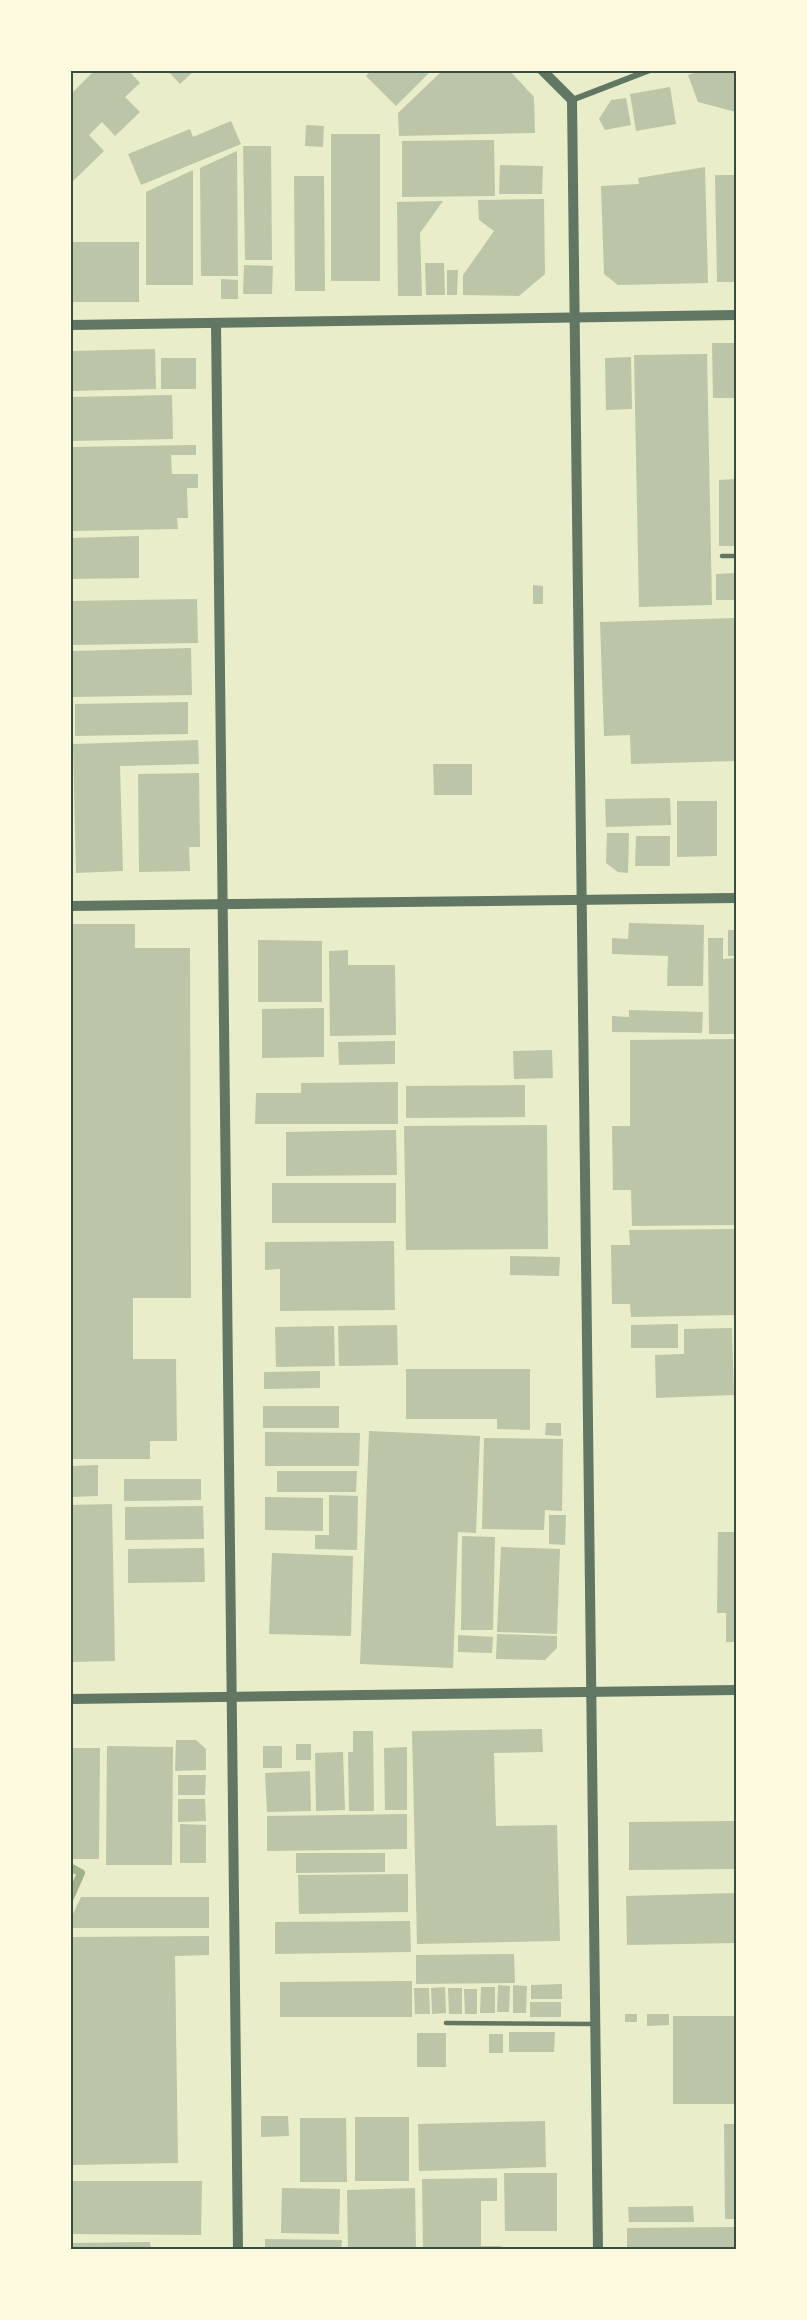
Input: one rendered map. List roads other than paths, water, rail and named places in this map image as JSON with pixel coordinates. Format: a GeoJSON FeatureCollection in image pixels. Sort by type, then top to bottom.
{"type":"FeatureCollection","features":[{"type":"Feature","properties":{"kind":"street"},"geometry":{"type":"LineString","coordinates":[[542,70],[572,100],[589,1692],[598,2250]]}},
{"type":"Feature","properties":{"kind":"street"},"geometry":{"type":"LineString","coordinates":[[572,100],[650,70]]}},
{"type":"Feature","properties":{"kind":"street"},"geometry":{"type":"LineString","coordinates":[[70,326],[736,315]]}},
{"type":"Feature","properties":{"kind":"street"},"geometry":{"type":"LineString","coordinates":[[216,323],[220,904],[238,2250]]}},
{"type":"Feature","properties":{"kind":"street"},"geometry":{"type":"LineString","coordinates":[[70,906],[736,897]]}},
{"type":"Feature","properties":{"kind":"street"},"geometry":{"type":"LineString","coordinates":[[70,1699],[736,1690]]}},
{"type":"Feature","properties":{"kind":"lane"},"geometry":{"type":"LineString","coordinates":[[722,556],[736,556]]}},
{"type":"Feature","properties":{"kind":"lane"},"geometry":{"type":"LineString","coordinates":[[446,2023],[594,2025]]}},
{"type":"Feature","properties":{"kind":"waterway"},"geometry":{"type":"LineString","coordinates":[[70,1867],[81,1873],[70,1898]]}}]}
